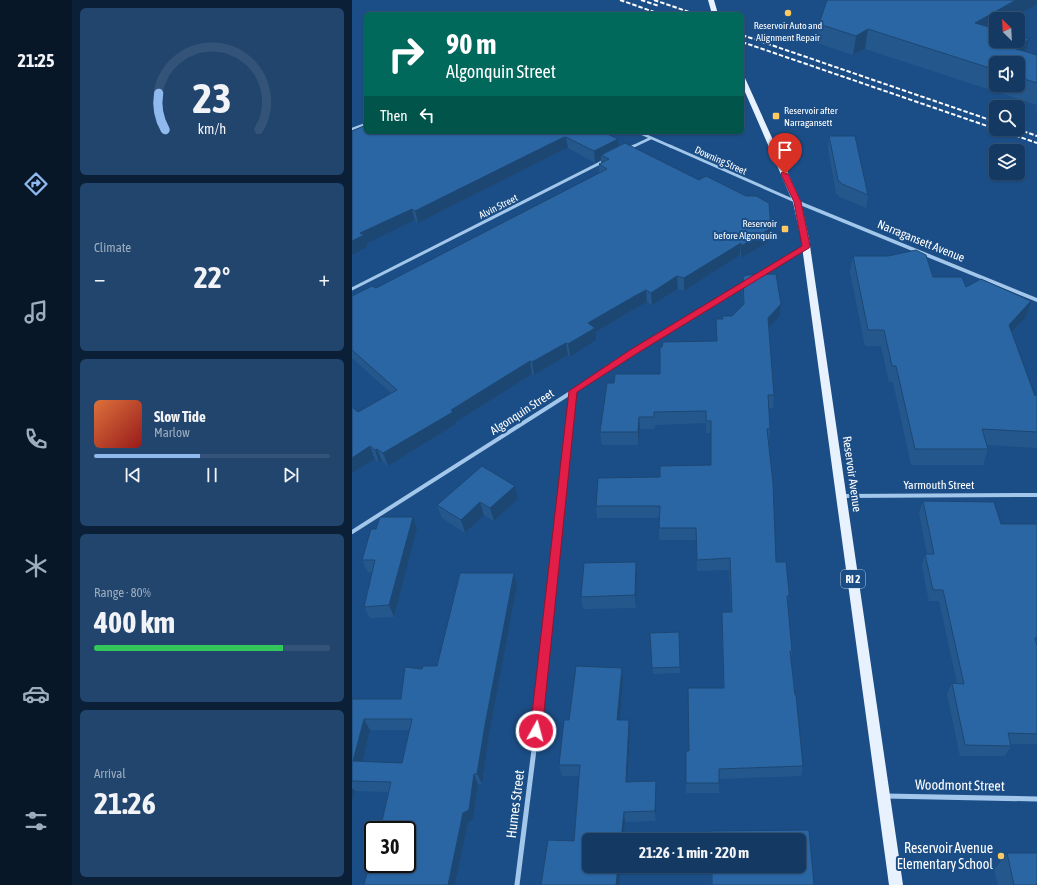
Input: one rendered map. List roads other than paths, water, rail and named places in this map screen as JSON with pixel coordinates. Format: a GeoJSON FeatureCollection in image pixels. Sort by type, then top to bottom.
{"type":"FeatureCollection","features":[{"type":"Feature","properties":{"kind":"main road"},"geometry":{"type":"LineString","coordinates":[[711,0],[714,11]]}},
{"type":"Feature","properties":{"kind":"main road","name":"Reservoir Avenue"},"geometry":{"type":"LineString","coordinates":[[744,83],[797,202],[806,246],[896,885]]}},
{"type":"Feature","properties":{"kind":"street"},"geometry":{"type":"LineString","coordinates":[[352,130],[364,125]]}},
{"type":"Feature","properties":{"kind":"street","name":"Downing Street"},"geometry":{"type":"LineString","coordinates":[[642,134],[797,202]]}},
{"type":"Feature","properties":{"kind":"street"},"geometry":{"type":"LineString","coordinates":[[623,152],[651,138]]}},
{"type":"Feature","properties":{"kind":"street","name":"Alvin Street"},"geometry":{"type":"LineString","coordinates":[[352,289],[609,159]]}},
{"type":"Feature","properties":{"kind":"street","name":"Narragansett Avenue"},"geometry":{"type":"LineString","coordinates":[[797,202],[1037,300]]}},
{"type":"Feature","properties":{"kind":"street","name":"Algonquin Street"},"geometry":{"type":"LineString","coordinates":[[352,532],[633,352],[806,246]]}},
{"type":"Feature","properties":{"kind":"street","name":"Humes Street"},"geometry":{"type":"LineString","coordinates":[[517,885],[544,670],[573,391]]}},
{"type":"Feature","properties":{"kind":"street","name":"Yarmouth Street"},"geometry":{"type":"LineString","coordinates":[[841,496],[1037,495]]}},
{"type":"Feature","properties":{"kind":"street","name":"Woodmont Street"},"geometry":{"type":"LineString","coordinates":[[883,796],[1037,799]]}},
{"type":"Feature","properties":{"kind":"railway"},"geometry":{"type":"LineString","coordinates":[[620,0],[654,12]]}},
{"type":"Feature","properties":{"kind":"railway"},"geometry":{"type":"LineString","coordinates":[[641,0],[659,6]]}},
{"type":"Feature","properties":{"kind":"railway"},"geometry":{"type":"LineString","coordinates":[[654,0],[689,12]]}},
{"type":"Feature","properties":{"kind":"railway"},"geometry":{"type":"LineString","coordinates":[[744,36],[989,120]]}},
{"type":"Feature","properties":{"kind":"railway"},"geometry":{"type":"LineString","coordinates":[[744,43],[989,127]]}},
{"type":"Feature","properties":{"kind":"railway"},"geometry":{"type":"LineString","coordinates":[[1025,132],[1037,136]]}},
{"type":"Feature","properties":{"kind":"railway"},"geometry":{"type":"LineString","coordinates":[[1017,136],[1037,143]]}},
{"type":"Feature","properties":{"kind":"place","name":"Reservoir Auto and Alignment Repair"},"geometry":{"type":"Point","coordinates":[788,13]}},
{"type":"Feature","properties":{"kind":"place","name":"Reservoir after Narragansett"},"geometry":{"type":"Point","coordinates":[776,116]}},
{"type":"Feature","properties":{"kind":"place","name":"Reservoir before Algonquin"},"geometry":{"type":"Point","coordinates":[785,229]}},
{"type":"Feature","properties":{"kind":"place","name":"Reservoir Avenue Elementary School"},"geometry":{"type":"Point","coordinates":[1001,856]}}]}
